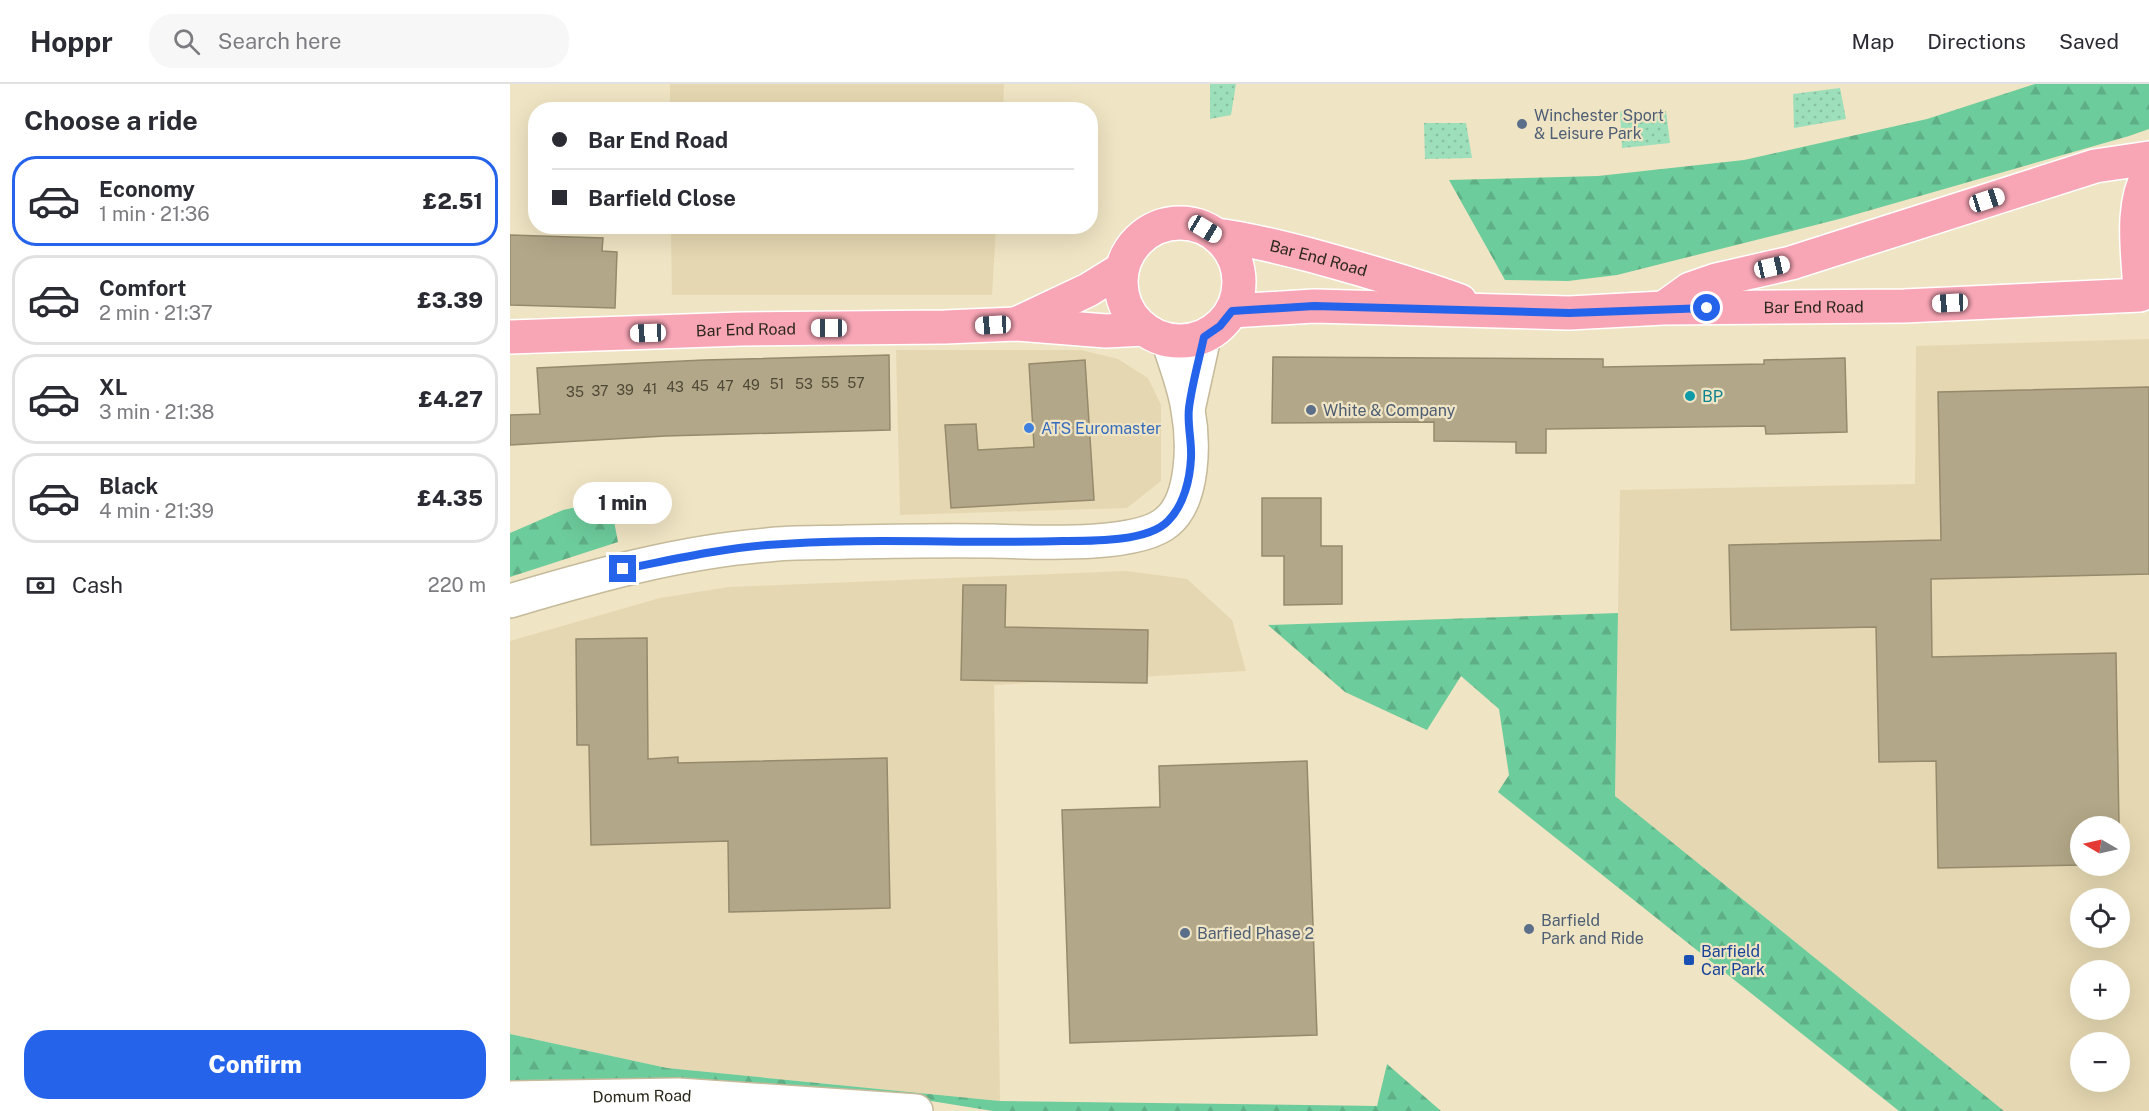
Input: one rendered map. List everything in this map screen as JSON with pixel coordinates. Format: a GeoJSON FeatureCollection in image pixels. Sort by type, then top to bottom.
{"type":"FeatureCollection","features":[{"type":"Feature","properties":{"kind":"main road"},"geometry":{"type":"LineString","coordinates":[[1663,308],[1690,289],[1716,280],[1791,263],[2095,166],[2149,158]]}},
{"type":"Feature","properties":{"kind":"main road","name":"Bar End Road"},"geometry":{"type":"LineString","coordinates":[[1232,311],[1314,306],[1569,313],[1663,308],[1904,306],[2145,295],[2137,209],[2141,186],[2149,172]]}},
{"type":"Feature","properties":{"kind":"main road"},"geometry":{"type":"LineString","coordinates":[[1183,223],[1205,229],[1216,235],[1228,247],[1236,262],[1239,278],[1238,295],[1232,311],[1220,326],[1204,337],[1186,341],[1156,335],[1132,317],[1124,302],[1121,286],[1122,269],[1128,254],[1138,241],[1160,227],[1183,223]]}},
{"type":"Feature","properties":{"kind":"main road","name":"Bar End Road"},"geometry":{"type":"LineString","coordinates":[[1216,235],[1246,239],[1346,265],[1417,285],[1487,310]]}},
{"type":"Feature","properties":{"kind":"main road","name":"Bar End Road"},"geometry":{"type":"LineString","coordinates":[[1016,324],[1080,294],[1122,269]]}},
{"type":"Feature","properties":{"kind":"main road","name":"Bar End Road"},"geometry":{"type":"LineString","coordinates":[[510,337],[741,329],[1016,324],[1156,335]]}},
{"type":"Feature","properties":{"kind":"street"},"geometry":{"type":"LineString","coordinates":[[1156,335],[1188,410]]}},
{"type":"Feature","properties":{"kind":"street"},"geometry":{"type":"LineString","coordinates":[[510,601],[603,573],[683,557],[766,545],[937,540],[1054,542],[1101,540],[1155,530],[1167,522],[1180,506],[1185,490],[1191,458],[1188,410],[1204,337]]}},
{"type":"Feature","properties":{"kind":"street","name":"Domum Road"},"geometry":{"type":"LineString","coordinates":[[510,1098],[678,1095],[916,1111]]}},
{"type":"Feature","properties":{"kind":"shaded area"},"geometry":{"type":"Polygon","coordinates":[[[670,84],[1004,84],[1003,102],[670,102],[670,84]]]}},
{"type":"Feature","properties":{"kind":"shaded area"},"geometry":{"type":"Polygon","coordinates":[[[671,234],[996,234],[992,295],[672,295],[671,234]]]}},
{"type":"Feature","properties":{"kind":"shaded area"},"geometry":{"type":"Polygon","coordinates":[[[2149,339],[2149,1111],[2004,1111],[1615,796],[1620,490],[1915,484],[1916,346],[2149,339]]]}},
{"type":"Feature","properties":{"kind":"shaded area","name":"ATS Euromaster"},"geometry":{"type":"Polygon","coordinates":[[[896,350],[1081,350],[1118,359],[1148,378],[1161,405],[1161,481],[1127,508],[900,515],[896,350]]]}},
{"type":"Feature","properties":{"kind":"shaded area"},"geometry":{"type":"Polygon","coordinates":[[[1126,571],[1187,579],[1232,620],[1246,671],[994,685],[1000,1101],[667,1068],[510,1034],[510,641],[660,598],[729,587],[1126,571]]]}},
{"type":"Feature","properties":{"kind":"green space"},"geometry":{"type":"Polygon","coordinates":[[[1210,84],[1236,84],[1231,115],[1210,119],[1210,84]]]}},
{"type":"Feature","properties":{"kind":"green space"},"geometry":{"type":"Polygon","coordinates":[[[2035,84],[2149,84],[2149,129],[1843,218],[1617,275],[1568,281],[1505,280],[1449,180],[1598,176],[1744,160],[1927,119],[2035,84]]]}},
{"type":"Feature","properties":{"kind":"green space"},"geometry":{"type":"Polygon","coordinates":[[[1840,88],[1846,119],[1794,128],[1793,94],[1840,88]]]}},
{"type":"Feature","properties":{"kind":"green space"},"geometry":{"type":"Polygon","coordinates":[[[1620,111],[1666,111],[1670,143],[1622,148],[1620,111]]]}},
{"type":"Feature","properties":{"kind":"green space"},"geometry":{"type":"Polygon","coordinates":[[[1424,123],[1466,123],[1472,158],[1425,159],[1424,123]]]}},
{"type":"Feature","properties":{"kind":"green space"},"geometry":{"type":"Polygon","coordinates":[[[610,500],[618,542],[510,577],[510,533],[563,510],[610,500]]]}},
{"type":"Feature","properties":{"kind":"green space"},"geometry":{"type":"Polygon","coordinates":[[[1618,613],[1615,796],[2004,1111],[1899,1111],[1498,792],[1509,775],[1499,709],[1461,676],[1427,730],[1345,692],[1268,625],[1618,613]]]}},
{"type":"Feature","properties":{"kind":"green space"},"geometry":{"type":"Polygon","coordinates":[[[510,1034],[667,1068],[1000,1101],[1377,1106],[1387,1064],[1441,1111],[993,1111],[931,1101],[707,1106],[510,1101],[510,1034]]]}},
{"type":"Feature","properties":{"kind":"building"},"geometry":{"type":"Polygon","coordinates":[[[510,235],[603,238],[602,251],[617,252],[615,308],[510,305],[510,235]]]}},
{"type":"Feature","properties":{"kind":"building"},"geometry":{"type":"Polygon","coordinates":[[[889,355],[890,430],[665,436],[510,445],[510,415],[540,414],[537,368],[704,360],[889,355]]]}},
{"type":"Feature","properties":{"kind":"building"},"geometry":{"type":"Polygon","coordinates":[[[1273,357],[1603,359],[1603,367],[1764,364],[1764,360],[1845,358],[1847,432],[1766,434],[1765,426],[1546,429],[1546,453],[1516,453],[1516,442],[1434,441],[1434,422],[1272,423],[1273,357]]]}},
{"type":"Feature","properties":{"kind":"building"},"geometry":{"type":"Polygon","coordinates":[[[1085,360],[1094,500],[951,508],[945,425],[976,424],[978,450],[1034,447],[1029,364],[1085,360]]]}},
{"type":"Feature","properties":{"kind":"building"},"geometry":{"type":"Polygon","coordinates":[[[2149,387],[2149,574],[1931,579],[1932,657],[2116,653],[2119,816],[2070,816],[2070,865],[1938,868],[1936,761],[1879,762],[1876,627],[1731,630],[1729,545],[1941,540],[1938,392],[2149,387]]]}},
{"type":"Feature","properties":{"kind":"building"},"geometry":{"type":"Polygon","coordinates":[[[1262,498],[1321,498],[1321,546],[1342,546],[1342,604],[1284,605],[1284,556],[1262,556],[1262,498]]]}},
{"type":"Feature","properties":{"kind":"building"},"geometry":{"type":"Polygon","coordinates":[[[963,585],[1006,585],[1005,627],[1148,630],[1147,683],[961,680],[963,585]]]}},
{"type":"Feature","properties":{"kind":"building"},"geometry":{"type":"Polygon","coordinates":[[[647,638],[648,759],[678,757],[678,763],[887,758],[890,908],[729,912],[728,841],[591,845],[589,745],[577,745],[576,639],[647,638]]]}},
{"type":"Feature","properties":{"kind":"building"},"geometry":{"type":"Polygon","coordinates":[[[1307,761],[1317,1035],[1070,1043],[1062,810],[1160,807],[1159,766],[1307,761]]]}},
{"type":"Feature","properties":{"kind":"place","name":"Winchester Sport & Leisure Park"},"geometry":{"type":"Point","coordinates":[1522,124]}},
{"type":"Feature","properties":{"kind":"place","name":"BP"},"geometry":{"type":"Point","coordinates":[1690,396]}},
{"type":"Feature","properties":{"kind":"place","name":"White & Company"},"geometry":{"type":"Point","coordinates":[1311,410]}},
{"type":"Feature","properties":{"kind":"place","name":"ATS Euromaster"},"geometry":{"type":"Point","coordinates":[1029,428]}},
{"type":"Feature","properties":{"kind":"place","name":"Barfield Park and Ride"},"geometry":{"type":"Point","coordinates":[1529,929]}},
{"type":"Feature","properties":{"kind":"place","name":"Barfied Phase 2"},"geometry":{"type":"Point","coordinates":[1185,933]}},
{"type":"Feature","properties":{"kind":"place","name":"Barfield Car Park"},"geometry":{"type":"Point","coordinates":[1689,960]}},
{"type":"Feature","properties":{"kind":"route"},"geometry":{"type":"LineString","coordinates":[[623,569],[683,557],[766,545],[937,540],[1042,542],[1101,540],[1155,530],[1167,522],[1180,506],[1185,490],[1191,458],[1188,410],[1204,337],[1220,326],[1232,311],[1314,306],[1487,310],[1515,313],[1707,308]]}}]}
